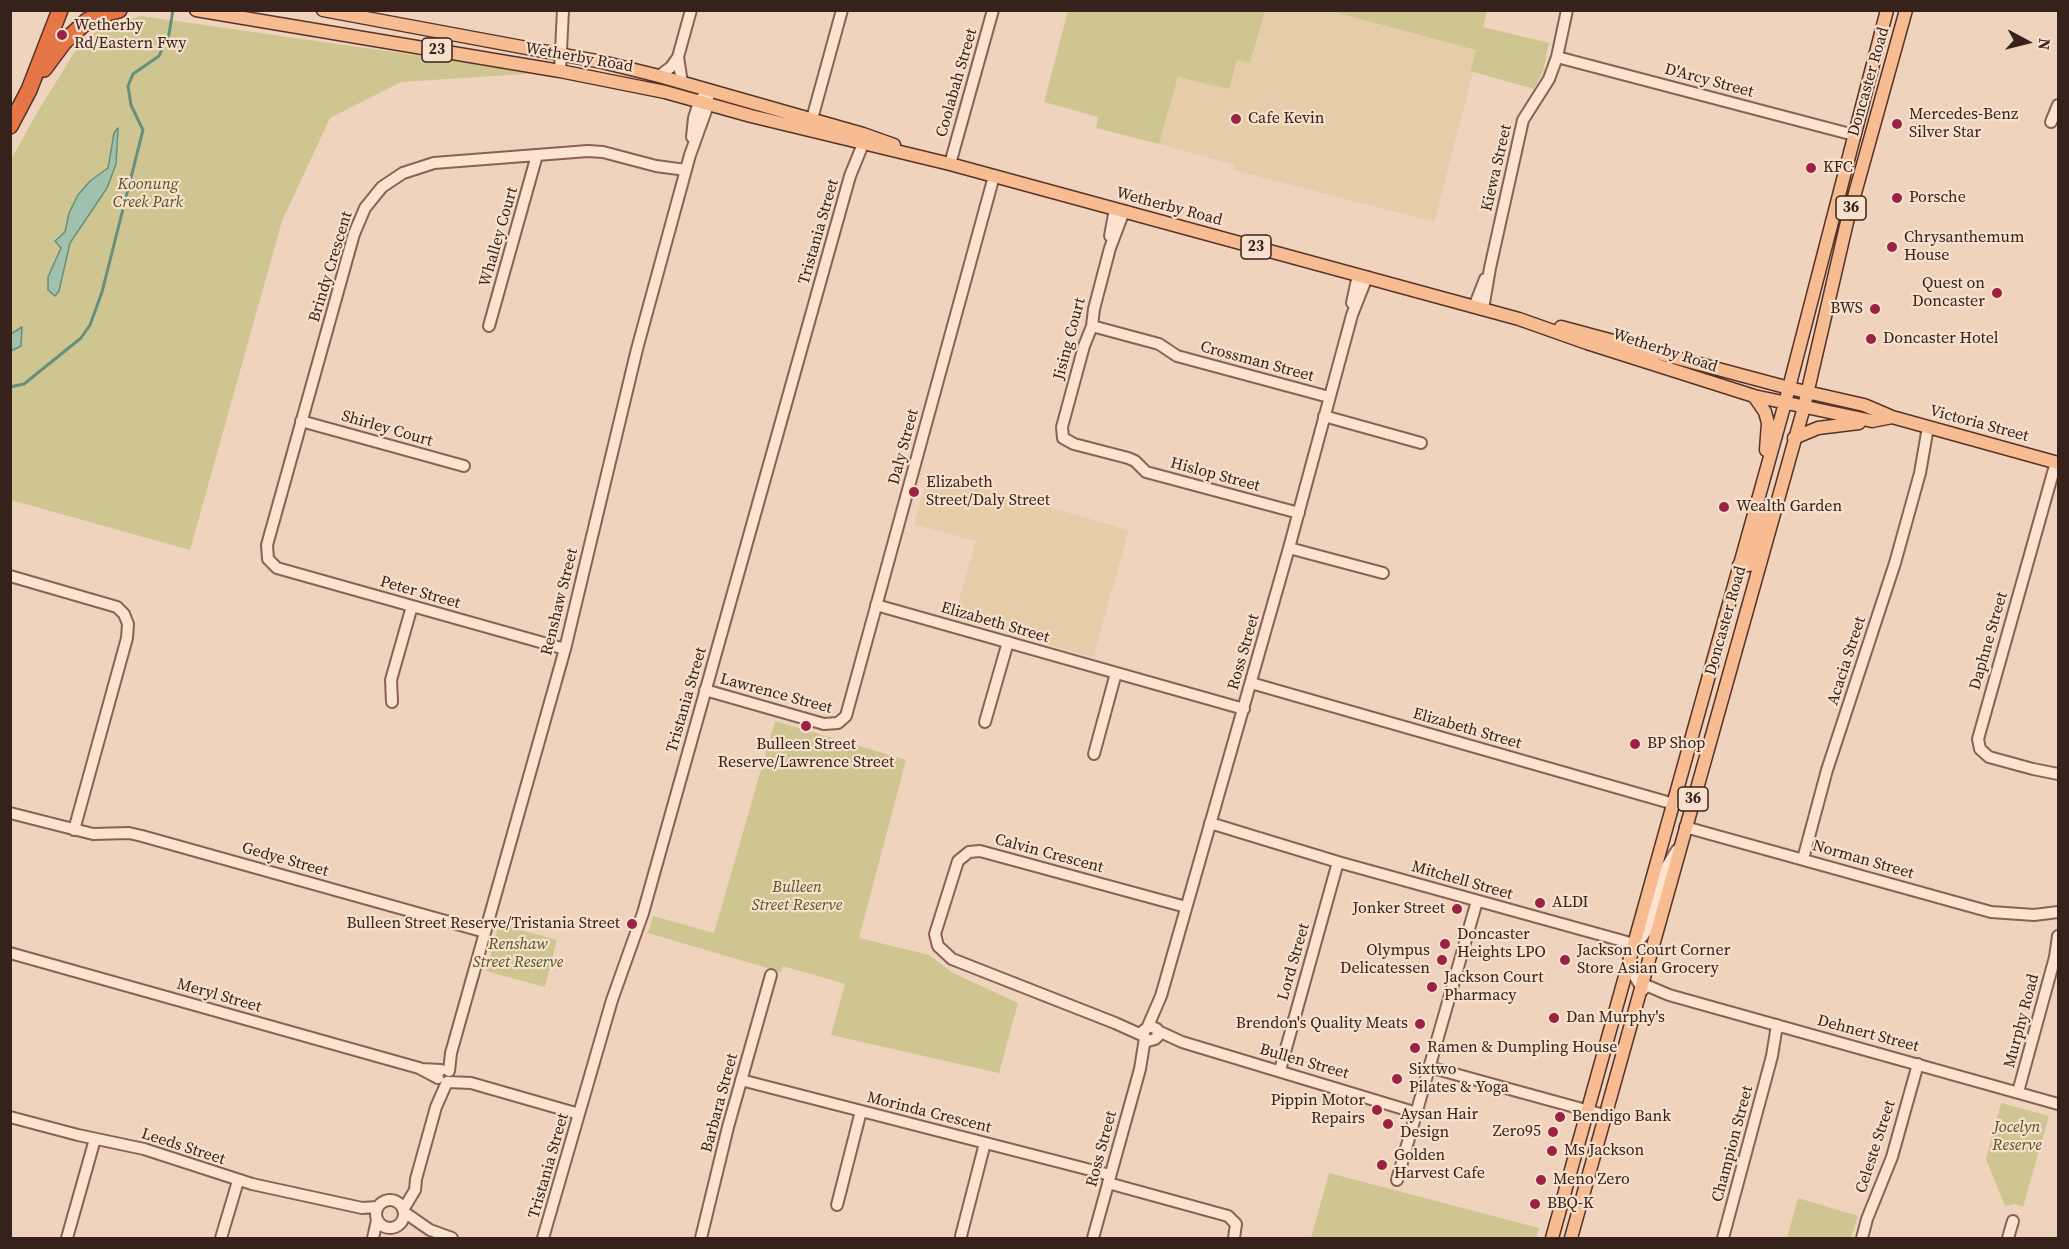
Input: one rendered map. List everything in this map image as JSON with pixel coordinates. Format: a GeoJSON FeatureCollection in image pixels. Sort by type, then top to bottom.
{"type":"FeatureCollection","features":[{"type":"Feature","properties":{"kind":"highway"},"geometry":{"type":"LineString","coordinates":[[29,90],[60,10]]}},
{"type":"Feature","properties":{"kind":"highway"},"geometry":{"type":"LineString","coordinates":[[10,126],[29,90],[51,57],[78,28],[99,15],[119,10]]}},
{"type":"Feature","properties":{"kind":"main road","name":"Wetherby Road"},"geometry":{"type":"LineString","coordinates":[[323,10],[561,53],[659,76],[861,140],[1519,319],[1754,396],[1804,407]]}},
{"type":"Feature","properties":{"kind":"main road","name":"Doncaster Road"},"geometry":{"type":"LineString","coordinates":[[1552,1239],[1785,403],[1887,10]]}},
{"type":"Feature","properties":{"kind":"main road","name":"Doncaster Road"},"geometry":{"type":"LineString","coordinates":[[1571,1239],[1804,407],[1847,225],[1906,10]]}},
{"type":"Feature","properties":{"kind":"main road","name":"Wetherby Road"},"geometry":{"type":"LineString","coordinates":[[202,11],[560,70],[665,92],[704,104],[811,125]]}},
{"type":"Feature","properties":{"kind":"main road"},"geometry":{"type":"LineString","coordinates":[[1831,221],[1847,225]]}},
{"type":"Feature","properties":{"kind":"main road","name":"Wetherby Road"},"geometry":{"type":"LineString","coordinates":[[1519,319],[1589,333],[1807,392]]}},
{"type":"Feature","properties":{"kind":"main road","name":"Victoria Street"},"geometry":{"type":"LineString","coordinates":[[1807,392],[1864,405],[1892,417],[2057,462]]}},
{"type":"Feature","properties":{"kind":"main road"},"geometry":{"type":"LineString","coordinates":[[1754,396],[1766,412],[1768,423],[1764,472]]}},
{"type":"Feature","properties":{"kind":"main road","name":"Victoria Street"},"geometry":{"type":"LineString","coordinates":[[1804,407],[1872,421],[1892,417]]}},
{"type":"Feature","properties":{"kind":"main road"},"geometry":{"type":"LineString","coordinates":[[1794,438],[1818,428],[1872,421]]}},
{"type":"Feature","properties":{"kind":"main road"},"geometry":{"type":"LineString","coordinates":[[1738,565],[1749,565],[1764,517],[1768,509],[1776,502]]}},
{"type":"Feature","properties":{"kind":"main road"},"geometry":{"type":"LineString","coordinates":[[1697,718],[1713,686],[1727,637],[1732,632],[1739,633]]}},
{"type":"Feature","properties":{"kind":"street"},"geometry":{"type":"LineString","coordinates":[[560,70],[563,10]]}},
{"type":"Feature","properties":{"kind":"street"},"geometry":{"type":"LineString","coordinates":[[682,83],[678,57],[690,10]]}},
{"type":"Feature","properties":{"kind":"street"},"geometry":{"type":"LineString","coordinates":[[811,125],[842,10]]}},
{"type":"Feature","properties":{"kind":"street","name":"Coolabah Street"},"geometry":{"type":"LineString","coordinates":[[950,164],[993,10]]}},
{"type":"Feature","properties":{"kind":"street","name":"Kiewa Street"},"geometry":{"type":"LineString","coordinates":[[1479,308],[1523,120],[1549,79],[1557,57],[1567,10]]}},
{"type":"Feature","properties":{"kind":"street"},"geometry":{"type":"LineString","coordinates":[[659,76],[678,57]]}},
{"type":"Feature","properties":{"kind":"street","name":"D'Arcy Street"},"geometry":{"type":"LineString","coordinates":[[1557,57],[1854,135]]}},
{"type":"Feature","properties":{"kind":"street","name":"Renshaw Street"},"geometry":{"type":"LineString","coordinates":[[404,1211],[415,1190],[444,1076],[565,649],[632,367],[708,90]]}},
{"type":"Feature","properties":{"kind":"street"},"geometry":{"type":"LineString","coordinates":[[2051,122],[2058,109]]}},
{"type":"Feature","properties":{"kind":"street","name":"Tristania Street"},"geometry":{"type":"LineString","coordinates":[[545,1236],[612,1000],[643,913],[861,140]]}},
{"type":"Feature","properties":{"kind":"street","name":"Brindy Crescent"},"geometry":{"type":"LineString","coordinates":[[270,562],[266,555],[267,545],[354,234],[365,208],[375,193],[396,177],[434,163],[597,151],[685,174]]}},
{"type":"Feature","properties":{"kind":"street","name":"Whalley Court"},"geometry":{"type":"LineString","coordinates":[[489,326],[537,155]]}},
{"type":"Feature","properties":{"kind":"street","name":"Daly Street"},"geometry":{"type":"LineString","coordinates":[[838,723],[844,719],[848,710],[994,176]]}},
{"type":"Feature","properties":{"kind":"street","name":"Jising Court"},"geometry":{"type":"LineString","coordinates":[[1063,438],[1062,427],[1084,346],[1092,326],[1094,309],[1120,210]]}},
{"type":"Feature","properties":{"kind":"street","name":"Ross Street"},"geometry":{"type":"LineString","coordinates":[[1093,1239],[1299,513],[1362,276]]}},
{"type":"Feature","properties":{"kind":"street","name":"Crossman Street"},"geometry":{"type":"LineString","coordinates":[[1092,326],[1159,344],[1177,356],[1329,397]]}},
{"type":"Feature","properties":{"kind":"street"},"geometry":{"type":"LineString","coordinates":[[1324,416],[1421,443]]}},
{"type":"Feature","properties":{"kind":"street","name":"Shirley Court"},"geometry":{"type":"LineString","coordinates":[[301,421],[464,466]]}},
{"type":"Feature","properties":{"kind":"street","name":"Acacia Street"},"geometry":{"type":"LineString","coordinates":[[1803,859],[1827,770],[1895,563],[1932,428]]}},
{"type":"Feature","properties":{"kind":"street","name":"Hislop Street"},"geometry":{"type":"LineString","coordinates":[[1063,438],[1074,444],[1128,458],[1135,461],[1146,472],[1299,513]]}},
{"type":"Feature","properties":{"kind":"street","name":"Daphne Street"},"geometry":{"type":"LineString","coordinates":[[2057,462],[1978,739],[1980,750],[1989,757],[2058,774]]}},
{"type":"Feature","properties":{"kind":"street"},"geometry":{"type":"LineString","coordinates":[[1289,548],[1383,573]]}},
{"type":"Feature","properties":{"kind":"street","name":"Peter Street"},"geometry":{"type":"LineString","coordinates":[[270,562],[283,570],[565,649]]}},
{"type":"Feature","properties":{"kind":"street"},"geometry":{"type":"LineString","coordinates":[[10,576],[117,607],[124,614],[128,624],[127,638],[74,830]]}},
{"type":"Feature","properties":{"kind":"street","name":"Elizabeth Street"},"geometry":{"type":"LineString","coordinates":[[876,605],[1244,709]]}},
{"type":"Feature","properties":{"kind":"street"},"geometry":{"type":"LineString","coordinates":[[392,702],[392,680],[412,606]]}},
{"type":"Feature","properties":{"kind":"street"},"geometry":{"type":"LineString","coordinates":[[985,722],[1008,642]]}},
{"type":"Feature","properties":{"kind":"street"},"geometry":{"type":"LineString","coordinates":[[1094,754],[1116,673]]}},
{"type":"Feature","properties":{"kind":"street","name":"Elizabeth Street"},"geometry":{"type":"LineString","coordinates":[[1251,683],[1674,804]]}},
{"type":"Feature","properties":{"kind":"street","name":"Lawrence Street"},"geometry":{"type":"LineString","coordinates":[[705,690],[824,724],[838,723]]}},
{"type":"Feature","properties":{"kind":"street","name":"Gedye Street"},"geometry":{"type":"LineString","coordinates":[[10,813],[99,835],[136,834],[485,932]]}},
{"type":"Feature","properties":{"kind":"street","name":"Mitchell Street"},"geometry":{"type":"LineString","coordinates":[[1210,823],[1338,862],[1634,944]]}},
{"type":"Feature","properties":{"kind":"street","name":"Norman Street"},"geometry":{"type":"LineString","coordinates":[[1685,827],[1991,912],[2058,918]]}},
{"type":"Feature","properties":{"kind":"street"},"geometry":{"type":"LineString","coordinates":[[1634,944],[1643,936],[1648,927],[1664,871],[1680,844]]}},
{"type":"Feature","properties":{"kind":"street","name":"Calvin Crescent"},"geometry":{"type":"LineString","coordinates":[[938,946],[935,934],[958,861],[969,852],[980,851],[1186,907]]}},
{"type":"Feature","properties":{"kind":"street","name":"Lord Street"},"geometry":{"type":"LineString","coordinates":[[1280,1070],[1338,862]]}},
{"type":"Feature","properties":{"kind":"street"},"geometry":{"type":"LineString","coordinates":[[1397,1180],[1478,901]]}},
{"type":"Feature","properties":{"kind":"street","name":"Norman Street"},"geometry":{"type":"LineString","coordinates":[[2034,915],[2058,912]]}},
{"type":"Feature","properties":{"kind":"street","name":"Murphy Road"},"geometry":{"type":"LineString","coordinates":[[2018,1092],[2057,960],[2058,936]]}},
{"type":"Feature","properties":{"kind":"street","name":"Bullen Street"},"geometry":{"type":"LineString","coordinates":[[938,946],[952,959],[1115,1023],[1280,1070],[1417,1113]]}},
{"type":"Feature","properties":{"kind":"street","name":"Meryl Street"},"geometry":{"type":"LineString","coordinates":[[10,953],[444,1076]]}},
{"type":"Feature","properties":{"kind":"street"},"geometry":{"type":"LineString","coordinates":[[1629,959],[1641,985]]}},
{"type":"Feature","properties":{"kind":"street","name":"Barbara Street"},"geometry":{"type":"LineString","coordinates":[[701,1239],[741,1080],[771,975]]}},
{"type":"Feature","properties":{"kind":"street","name":"Dehnert Street"},"geometry":{"type":"LineString","coordinates":[[1641,985],[1649,993],[1669,995],[2058,1104]]}},
{"type":"Feature","properties":{"kind":"street","name":"Champion Street"},"geometry":{"type":"LineString","coordinates":[[1723,1239],[1780,1026]]}},
{"type":"Feature","properties":{"kind":"street","name":"Celeste Street"},"geometry":{"type":"LineString","coordinates":[[1862,1239],[1867,1219],[1892,1157],[1918,1064]]}},
{"type":"Feature","properties":{"kind":"street"},"geometry":{"type":"LineString","coordinates":[[1429,1067],[1604,1115]]}},
{"type":"Feature","properties":{"kind":"street"},"geometry":{"type":"LineString","coordinates":[[444,1076],[579,1114]]}},
{"type":"Feature","properties":{"kind":"street","name":"Morinda Crescent"},"geometry":{"type":"LineString","coordinates":[[741,1080],[984,1143],[1228,1216],[1236,1224],[1234,1239]]}},
{"type":"Feature","properties":{"kind":"street"},"geometry":{"type":"LineString","coordinates":[[837,1205],[861,1111]]}},
{"type":"Feature","properties":{"kind":"street","name":"Leeds Street"},"geometry":{"type":"LineString","coordinates":[[10,1117],[144,1149],[238,1181],[362,1208],[377,1215]]}},
{"type":"Feature","properties":{"kind":"street"},"geometry":{"type":"LineString","coordinates":[[67,1239],[95,1139]]}},
{"type":"Feature","properties":{"kind":"street"},"geometry":{"type":"LineString","coordinates":[[961,1236],[984,1143]]}},
{"type":"Feature","properties":{"kind":"street","name":"Renshaw Street"},"geometry":{"type":"LineString","coordinates":[[396,1201],[404,1195],[416,1179]]}},
{"type":"Feature","properties":{"kind":"street"},"geometry":{"type":"LineString","coordinates":[[222,1239],[238,1181]]}},
{"type":"Feature","properties":{"kind":"street"},"geometry":{"type":"LineString","coordinates":[[373,1239],[377,1215],[383,1201],[396,1201],[404,1211],[430,1230]]}},
{"type":"Feature","properties":{"kind":"street"},"geometry":{"type":"LineString","coordinates":[[399,1224],[404,1211]]}},
{"type":"Feature","properties":{"kind":"street"},"geometry":{"type":"LineString","coordinates":[[377,1215],[388,1228]]}},
{"type":"Feature","properties":{"kind":"street"},"geometry":{"type":"LineString","coordinates":[[2008,1239],[2013,1221]]}},
{"type":"Feature","properties":{"kind":"street"},"geometry":{"type":"LineString","coordinates":[[379,1239],[388,1228],[399,1224],[430,1230],[452,1239]]}},
{"type":"Feature","properties":{"kind":"shaded area"},"geometry":{"type":"Polygon","coordinates":[[[1265,11],[1330,11],[1476,50],[1470,71],[1473,72],[1434,222],[1234,170],[1235,165],[1159,144],[1178,77],[1237,60],[1250,63],[1265,11]]]}},
{"type":"Feature","properties":{"kind":"shaded area"},"geometry":{"type":"Polygon","coordinates":[[[118,128],[116,164],[107,188],[70,243],[59,291],[55,296],[48,290],[48,277],[61,248],[55,241],[65,232],[69,213],[78,195],[90,181],[108,168],[114,133],[118,128]]]}},
{"type":"Feature","properties":{"kind":"shaded area"},"geometry":{"type":"Polygon","coordinates":[[[22,327],[21,346],[11,351],[11,334],[22,327]]]}},
{"type":"Feature","properties":{"kind":"shaded area"},"geometry":{"type":"Polygon","coordinates":[[[929,473],[1129,530],[1093,657],[954,618],[976,541],[914,524],[929,473]]]}},
{"type":"Feature","properties":{"kind":"green space"},"geometry":{"type":"Polygon","coordinates":[[[1068,10],[1265,11],[1250,63],[1237,60],[1229,89],[1178,77],[1159,144],[1096,128],[1098,117],[1044,102],[1068,10]]]}},
{"type":"Feature","properties":{"kind":"green space"},"geometry":{"type":"Polygon","coordinates":[[[1330,11],[1487,11],[1483,27],[1549,43],[1543,71],[1534,89],[1470,71],[1476,50],[1330,11]]]}},
{"type":"Feature","properties":{"kind":"green space","name":"Koonung Creek Park"},"geometry":{"type":"Polygon","coordinates":[[[141,16],[541,73],[401,82],[330,118],[282,221],[190,550],[11,500],[11,160],[82,40],[107,26],[141,16]]]}},
{"type":"Feature","properties":{"kind":"green space","name":"Bulleen Street Reserve"},"geometry":{"type":"Polygon","coordinates":[[[775,721],[906,760],[859,938],[929,955],[953,973],[1018,1003],[999,1073],[831,1035],[845,984],[783,966],[781,972],[648,933],[653,916],[714,933],[775,721]]]}},
{"type":"Feature","properties":{"kind":"green space","name":"Renshaw Street Reserve"},"geometry":{"type":"Polygon","coordinates":[[[499,924],[557,940],[545,987],[486,971],[499,924]]]}},
{"type":"Feature","properties":{"kind":"green space","name":"Jocelyn Reserve"},"geometry":{"type":"Polygon","coordinates":[[[2001,1103],[2049,1116],[2023,1207],[2016,1204],[2005,1206],[1986,1159],[2001,1103]]]}},
{"type":"Feature","properties":{"kind":"green space"},"geometry":{"type":"Polygon","coordinates":[[[1329,1173],[1539,1228],[1536,1238],[1311,1238],[1329,1173]]]}},
{"type":"Feature","properties":{"kind":"green space"},"geometry":{"type":"Polygon","coordinates":[[[1798,1198],[1858,1216],[1851,1238],[1787,1238],[1798,1198]]]}},
{"type":"Feature","properties":{"kind":"waterway"},"geometry":{"type":"LineString","coordinates":[[10,387],[24,384],[81,338],[90,325],[102,292],[143,130],[131,105],[128,86],[133,74],[159,56],[169,34],[173,10]]}},
{"type":"Feature","properties":{"kind":"place","name":"Wetherby Rd/Eastern Fwy"},"geometry":{"type":"Point","coordinates":[62,35]}},
{"type":"Feature","properties":{"kind":"place","name":"Cafe Kevin"},"geometry":{"type":"Point","coordinates":[1236,119]}},
{"type":"Feature","properties":{"kind":"place","name":"Mercedes-Benz Silver Star"},"geometry":{"type":"Point","coordinates":[1897,124]}},
{"type":"Feature","properties":{"kind":"place","name":"KFC"},"geometry":{"type":"Point","coordinates":[1811,168]}},
{"type":"Feature","properties":{"kind":"place","name":"Porsche"},"geometry":{"type":"Point","coordinates":[1897,198]}},
{"type":"Feature","properties":{"kind":"place","name":"Chrysanthemum House"},"geometry":{"type":"Point","coordinates":[1892,247]}},
{"type":"Feature","properties":{"kind":"place","name":"Quest on Doncaster"},"geometry":{"type":"Point","coordinates":[1997,293]}},
{"type":"Feature","properties":{"kind":"place","name":"BWS"},"geometry":{"type":"Point","coordinates":[1875,309]}},
{"type":"Feature","properties":{"kind":"place","name":"Doncaster Hotel"},"geometry":{"type":"Point","coordinates":[1871,339]}},
{"type":"Feature","properties":{"kind":"place","name":"Elizabeth Street/Daly Street"},"geometry":{"type":"Point","coordinates":[914,492]}},
{"type":"Feature","properties":{"kind":"place","name":"Wealth Garden"},"geometry":{"type":"Point","coordinates":[1724,507]}},
{"type":"Feature","properties":{"kind":"place","name":"Bulleen Street Reserve/Lawrence Street"},"geometry":{"type":"Point","coordinates":[806,726]}},
{"type":"Feature","properties":{"kind":"place","name":"BP Shop"},"geometry":{"type":"Point","coordinates":[1635,744]}},
{"type":"Feature","properties":{"kind":"place","name":"ALDI"},"geometry":{"type":"Point","coordinates":[1540,903]}},
{"type":"Feature","properties":{"kind":"place","name":"Jonker Street"},"geometry":{"type":"Point","coordinates":[1457,909]}},
{"type":"Feature","properties":{"kind":"place","name":"Bulleen Street Reserve/Tristania Street"},"geometry":{"type":"Point","coordinates":[632,924]}},
{"type":"Feature","properties":{"kind":"place","name":"Doncaster Heights LPO"},"geometry":{"type":"Point","coordinates":[1445,944]}},
{"type":"Feature","properties":{"kind":"place","name":"Olympus Delicatessen"},"geometry":{"type":"Point","coordinates":[1442,960]}},
{"type":"Feature","properties":{"kind":"place","name":"Jackson Court Corner Store Asian Grocery"},"geometry":{"type":"Point","coordinates":[1565,960]}},
{"type":"Feature","properties":{"kind":"place","name":"Jackson Court Pharmacy"},"geometry":{"type":"Point","coordinates":[1432,987]}},
{"type":"Feature","properties":{"kind":"place","name":"Dan Murphy's"},"geometry":{"type":"Point","coordinates":[1554,1018]}},
{"type":"Feature","properties":{"kind":"place","name":"Brendon's Quality Meats"},"geometry":{"type":"Point","coordinates":[1420,1024]}},
{"type":"Feature","properties":{"kind":"place","name":"Ramen & Dumpling House"},"geometry":{"type":"Point","coordinates":[1415,1048]}},
{"type":"Feature","properties":{"kind":"place","name":"Sixtwo Pilates & Yoga"},"geometry":{"type":"Point","coordinates":[1397,1079]}},
{"type":"Feature","properties":{"kind":"place","name":"Pippin Motor Repairs"},"geometry":{"type":"Point","coordinates":[1377,1110]}},
{"type":"Feature","properties":{"kind":"place","name":"Bendigo Bank"},"geometry":{"type":"Point","coordinates":[1560,1117]}},
{"type":"Feature","properties":{"kind":"place","name":"Aysan Hair Design"},"geometry":{"type":"Point","coordinates":[1388,1124]}},
{"type":"Feature","properties":{"kind":"place","name":"Zero95"},"geometry":{"type":"Point","coordinates":[1553,1132]}},
{"type":"Feature","properties":{"kind":"place","name":"Ms Jackson"},"geometry":{"type":"Point","coordinates":[1552,1151]}},
{"type":"Feature","properties":{"kind":"place","name":"Golden Harvest Cafe"},"geometry":{"type":"Point","coordinates":[1382,1165]}},
{"type":"Feature","properties":{"kind":"place","name":"Meno Zero"},"geometry":{"type":"Point","coordinates":[1541,1180]}},
{"type":"Feature","properties":{"kind":"place","name":"BBQ-K"},"geometry":{"type":"Point","coordinates":[1535,1204]}}]}
